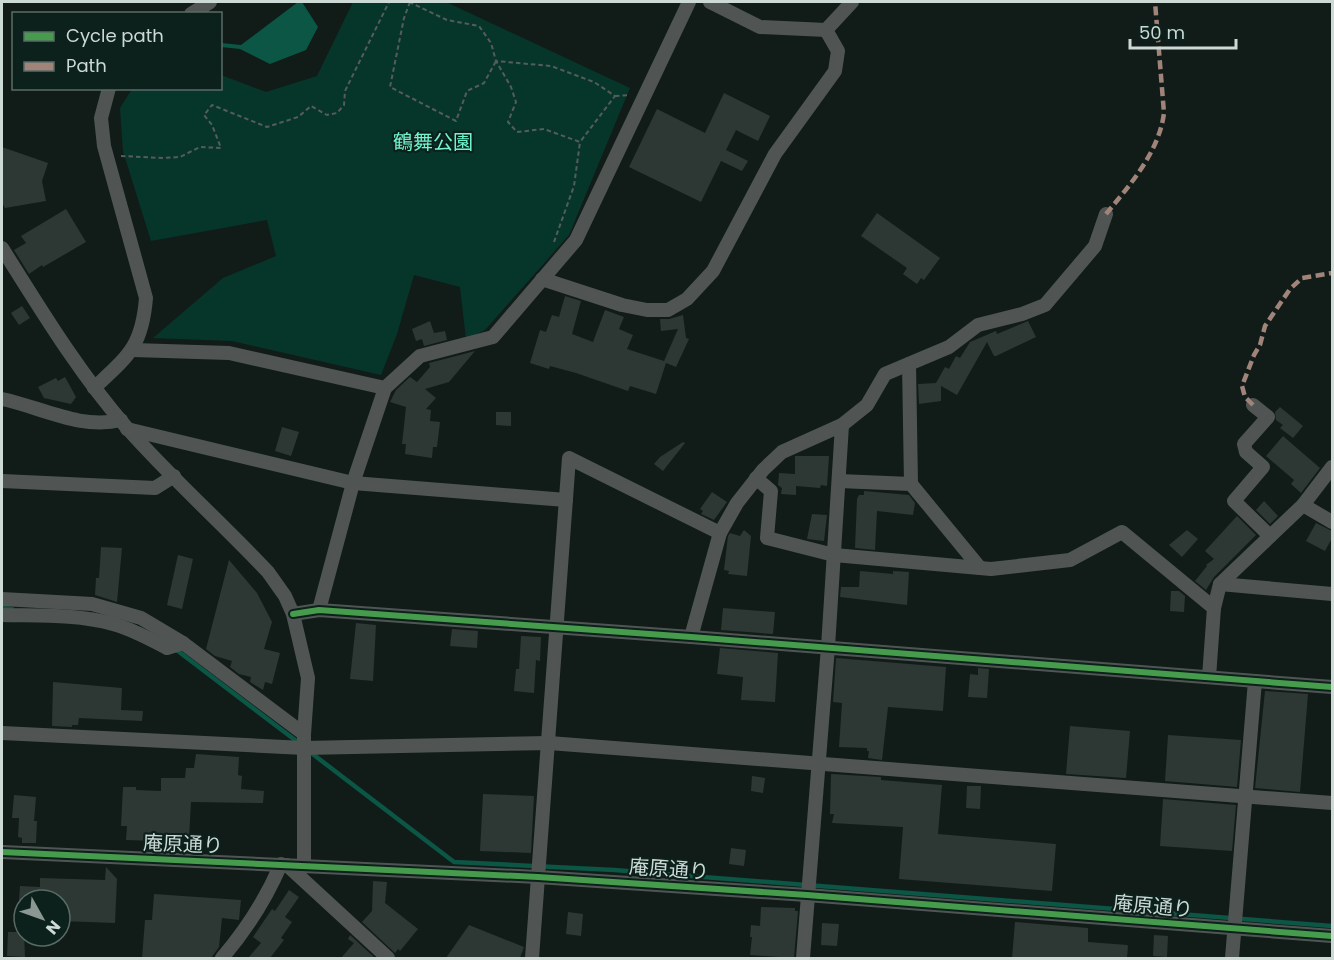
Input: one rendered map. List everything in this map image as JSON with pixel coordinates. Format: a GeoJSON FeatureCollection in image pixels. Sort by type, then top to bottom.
{"type":"FeatureCollection","features":[{"type":"Feature","properties":{"kind":"street"},"geometry":{"type":"LineString","coordinates":[[193,12],[210,2]]}},
{"type":"Feature","properties":{"kind":"street"},"geometry":{"type":"LineString","coordinates":[[319,610],[353,483],[385,388],[420,356],[492,337],[576,240],[689,2]]}},
{"type":"Feature","properties":{"kind":"street"},"geometry":{"type":"LineString","coordinates":[[710,2],[760,27],[826,30],[852,2]]}},
{"type":"Feature","properties":{"kind":"street"},"geometry":{"type":"LineString","coordinates":[[542,279],[622,305],[647,310],[669,310],[687,299],[713,271],[775,154],[835,71],[838,51],[826,30]]}},
{"type":"Feature","properties":{"kind":"street"},"geometry":{"type":"LineString","coordinates":[[94,388],[133,350],[145,319],[146,298],[104,146],[102,118],[109,90]]}},
{"type":"Feature","properties":{"kind":"street"},"geometry":{"type":"LineString","coordinates":[[691,637],[720,533],[737,503],[756,478],[782,452],[842,425],[867,405],[885,374],[950,347],[978,325],[1022,314],[1045,304],[1095,246],[1106,214]]}},
{"type":"Feature","properties":{"kind":"street"},"geometry":{"type":"LineString","coordinates":[[2,248],[63,345],[94,388],[124,424],[268,572],[285,596],[293,614],[308,678],[304,741],[304,867]]}},
{"type":"Feature","properties":{"kind":"street"},"geometry":{"type":"LineString","coordinates":[[133,350],[229,353],[385,388]]}},
{"type":"Feature","properties":{"kind":"street"},"geometry":{"type":"LineString","coordinates":[[909,364],[911,483],[980,568]]}},
{"type":"Feature","properties":{"kind":"street"},"geometry":{"type":"LineString","coordinates":[[2,399],[89,423],[124,424],[353,483],[566,500]]}},
{"type":"Feature","properties":{"kind":"street"},"geometry":{"type":"LineString","coordinates":[[1253,405],[1268,417],[1244,444],[1246,452],[1263,467],[1234,501],[1270,536]]}},
{"type":"Feature","properties":{"kind":"street"},"geometry":{"type":"LineString","coordinates":[[803,958],[828,647],[842,425]]}},
{"type":"Feature","properties":{"kind":"street"},"geometry":{"type":"LineString","coordinates":[[532,958],[569,458],[720,533]]}},
{"type":"Feature","properties":{"kind":"street"},"geometry":{"type":"LineString","coordinates":[[1209,677],[1214,608],[1220,584],[1303,505],[1332,467]]}},
{"type":"Feature","properties":{"kind":"street"},"geometry":{"type":"LineString","coordinates":[[2,481],[156,488],[174,476]]}},
{"type":"Feature","properties":{"kind":"street"},"geometry":{"type":"LineString","coordinates":[[756,478],[771,491],[767,538],[834,555],[991,568],[1070,560],[1122,531],[1214,608]]}},
{"type":"Feature","properties":{"kind":"street"},"geometry":{"type":"LineString","coordinates":[[839,481],[911,483]]}},
{"type":"Feature","properties":{"kind":"street"},"geometry":{"type":"LineString","coordinates":[[1303,505],[1332,522]]}},
{"type":"Feature","properties":{"kind":"street"},"geometry":{"type":"LineString","coordinates":[[1220,584],[1332,594]]}},
{"type":"Feature","properties":{"kind":"street"},"geometry":{"type":"LineString","coordinates":[[2,599],[92,604],[141,618],[183,643],[304,741]]}},
{"type":"Feature","properties":{"kind":"street"},"geometry":{"type":"LineString","coordinates":[[293,614],[319,610],[1332,687]]}},
{"type":"Feature","properties":{"kind":"street"},"geometry":{"type":"LineString","coordinates":[[2,615],[112,623],[140,633],[168,648],[183,643]]}},
{"type":"Feature","properties":{"kind":"street"},"geometry":{"type":"LineString","coordinates":[[1232,958],[1255,681]]}},
{"type":"Feature","properties":{"kind":"street"},"geometry":{"type":"LineString","coordinates":[[2,733],[304,741],[549,743],[1332,803]]}},
{"type":"Feature","properties":{"kind":"street","name":"庵原通り"},"geometry":{"type":"LineString","coordinates":[[2,852],[538,877],[807,895],[1332,936]]}},
{"type":"Feature","properties":{"kind":"street"},"geometry":{"type":"LineString","coordinates":[[222,958],[237,940],[284,865],[388,958]]}},
{"type":"Feature","properties":{"kind":"path"},"geometry":{"type":"LineString","coordinates":[[107,156],[172,158],[180,157],[200,147],[221,148],[212,125],[204,115],[212,105],[267,127],[298,117],[311,106],[327,115],[337,113],[344,105],[345,91],[389,2]]}},
{"type":"Feature","properties":{"kind":"path"},"geometry":{"type":"LineString","coordinates":[[496,61],[484,83],[467,91],[456,121],[390,87],[409,2],[447,20],[479,26],[491,43],[496,61],[511,87],[516,102],[508,122],[517,132],[544,129],[580,142]]}},
{"type":"Feature","properties":{"kind":"path"},"geometry":{"type":"LineString","coordinates":[[496,61],[551,66],[594,82],[615,96],[580,142],[574,186],[552,248]]}},
{"type":"Feature","properties":{"kind":"green space","name":"鶴舞公園"},"geometry":{"type":"Polygon","coordinates":[[[353,2],[446,2],[630,88],[569,235],[485,330],[466,339],[460,287],[414,275],[397,334],[381,375],[232,341],[153,338],[223,278],[276,256],[267,220],[151,241],[123,151],[120,108],[131,90],[222,90],[222,75],[266,92],[317,76],[353,2]]]}},
{"type":"Feature","properties":{"kind":"shaded area"},"geometry":{"type":"Polygon","coordinates":[[[298,2],[302,2],[318,27],[306,50],[270,64],[240,49],[222,47],[222,43],[241,45],[298,2]]]}},
{"type":"Feature","properties":{"kind":"building"},"geometry":{"type":"Polygon","coordinates":[[[724,93],[770,116],[758,141],[736,130],[726,150],[748,161],[742,171],[721,161],[701,202],[629,167],[657,109],[705,133],[724,93]]]}},
{"type":"Feature","properties":{"kind":"building"},"geometry":{"type":"Polygon","coordinates":[[[2,147],[48,163],[42,181],[46,201],[5,208],[2,203],[2,147]]]}},
{"type":"Feature","properties":{"kind":"building"},"geometry":{"type":"Polygon","coordinates":[[[66,209],[86,242],[29,274],[14,250],[26,243],[21,236],[66,209]]]}},
{"type":"Feature","properties":{"kind":"building"},"geometry":{"type":"Polygon","coordinates":[[[877,213],[940,258],[924,280],[921,278],[917,284],[903,274],[907,268],[861,236],[877,213]]]}},
{"type":"Feature","properties":{"kind":"building"},"geometry":{"type":"Polygon","coordinates":[[[565,296],[581,301],[572,334],[593,342],[605,310],[624,317],[619,329],[633,335],[627,349],[664,361],[678,329],[661,331],[660,319],[683,315],[686,338],[689,339],[676,367],[666,363],[656,394],[630,386],[628,391],[576,373],[550,366],[549,369],[530,363],[540,330],[546,332],[552,315],[559,317],[565,296]]]}},
{"type":"Feature","properties":{"kind":"building"},"geometry":{"type":"Polygon","coordinates":[[[22,306],[30,318],[19,325],[11,313],[22,306]]]}},
{"type":"Feature","properties":{"kind":"building"},"geometry":{"type":"Polygon","coordinates":[[[430,321],[434,333],[445,331],[447,340],[424,346],[422,339],[416,341],[412,329],[430,321]]]}},
{"type":"Feature","properties":{"kind":"building"},"geometry":{"type":"Polygon","coordinates":[[[1028,321],[1036,337],[996,356],[987,342],[957,395],[941,386],[941,401],[919,404],[918,384],[936,383],[945,367],[949,369],[956,356],[960,358],[970,342],[1028,321]]]}},
{"type":"Feature","properties":{"kind":"building"},"geometry":{"type":"Polygon","coordinates":[[[475,351],[449,382],[425,389],[436,398],[426,409],[431,410],[430,421],[440,422],[437,447],[433,447],[432,458],[405,454],[406,444],[402,444],[406,407],[390,402],[396,390],[410,377],[417,382],[430,367],[429,363],[475,351]]]}},
{"type":"Feature","properties":{"kind":"building"},"geometry":{"type":"Polygon","coordinates":[[[65,377],[76,397],[71,404],[44,398],[38,387],[56,378],[58,381],[65,377]]]}},
{"type":"Feature","properties":{"kind":"building"},"geometry":{"type":"Polygon","coordinates":[[[1280,407],[1303,426],[1293,438],[1280,428],[1283,425],[1276,420],[1275,412],[1280,407]]]}},
{"type":"Feature","properties":{"kind":"building"},"geometry":{"type":"Polygon","coordinates":[[[496,412],[511,412],[511,426],[496,425],[496,412]]]}},
{"type":"Feature","properties":{"kind":"building"},"geometry":{"type":"Polygon","coordinates":[[[282,427],[299,432],[291,456],[275,451],[282,427]]]}},
{"type":"Feature","properties":{"kind":"building"},"geometry":{"type":"Polygon","coordinates":[[[1283,436],[1320,468],[1301,493],[1291,484],[1294,480],[1266,456],[1283,436]]]}},
{"type":"Feature","properties":{"kind":"building"},"geometry":{"type":"Polygon","coordinates":[[[683,442],[685,443],[663,471],[654,464],[660,457],[683,442]]]}},
{"type":"Feature","properties":{"kind":"building"},"geometry":{"type":"Polygon","coordinates":[[[795,456],[829,456],[827,486],[821,485],[820,488],[796,486],[796,495],[781,494],[782,488],[778,485],[779,473],[795,474],[795,456]]]}},
{"type":"Feature","properties":{"kind":"building"},"geometry":{"type":"Polygon","coordinates":[[[864,491],[909,495],[915,503],[913,515],[877,511],[875,550],[855,548],[857,499],[859,495],[864,495],[864,491]]]}},
{"type":"Feature","properties":{"kind":"building"},"geometry":{"type":"Polygon","coordinates":[[[712,492],[727,502],[714,520],[701,514],[703,511],[700,509],[712,492]]]}},
{"type":"Feature","properties":{"kind":"building"},"geometry":{"type":"Polygon","coordinates":[[[1264,501],[1278,516],[1270,524],[1256,510],[1264,501]]]}},
{"type":"Feature","properties":{"kind":"building"},"geometry":{"type":"Polygon","coordinates":[[[812,514],[827,515],[824,541],[807,539],[812,514]]]}},
{"type":"Feature","properties":{"kind":"building"},"geometry":{"type":"Polygon","coordinates":[[[1237,516],[1256,535],[1214,577],[1206,590],[1195,581],[1206,565],[1214,559],[1205,551],[1237,516]]]}},
{"type":"Feature","properties":{"kind":"building"},"geometry":{"type":"Polygon","coordinates":[[[1316,523],[1332,531],[1332,538],[1325,551],[1306,541],[1316,523]]]}},
{"type":"Feature","properties":{"kind":"building"},"geometry":{"type":"Polygon","coordinates":[[[744,530],[751,536],[747,576],[728,574],[729,571],[724,570],[728,536],[730,533],[740,536],[744,530]]]}},
{"type":"Feature","properties":{"kind":"building"},"geometry":{"type":"Polygon","coordinates":[[[1187,530],[1198,539],[1182,557],[1169,545],[1187,530]]]}},
{"type":"Feature","properties":{"kind":"building"},"geometry":{"type":"Polygon","coordinates":[[[101,547],[122,548],[117,602],[95,595],[96,578],[99,578],[101,547]]]}},
{"type":"Feature","properties":{"kind":"building"},"geometry":{"type":"Polygon","coordinates":[[[178,555],[193,559],[182,609],[167,605],[178,555]]]}},
{"type":"Feature","properties":{"kind":"building"},"geometry":{"type":"Polygon","coordinates":[[[229,560],[257,593],[272,622],[264,649],[280,653],[272,684],[265,682],[263,690],[250,682],[251,677],[239,674],[230,667],[232,661],[215,656],[206,649],[229,560]]]}},
{"type":"Feature","properties":{"kind":"building"},"geometry":{"type":"Polygon","coordinates":[[[860,571],[893,574],[893,571],[909,572],[907,605],[840,597],[841,587],[859,587],[860,571]]]}},
{"type":"Feature","properties":{"kind":"building"},"geometry":{"type":"Polygon","coordinates":[[[1171,591],[1179,591],[1185,596],[1184,612],[1170,611],[1171,591]]]}},
{"type":"Feature","properties":{"kind":"building"},"geometry":{"type":"Polygon","coordinates":[[[723,608],[775,612],[773,634],[721,630],[723,608]]]}},
{"type":"Feature","properties":{"kind":"building"},"geometry":{"type":"Polygon","coordinates":[[[356,623],[376,625],[373,681],[350,679],[356,623]]]}},
{"type":"Feature","properties":{"kind":"building"},"geometry":{"type":"Polygon","coordinates":[[[452,629],[478,631],[477,648],[450,646],[452,629]]]}},
{"type":"Feature","properties":{"kind":"building"},"geometry":{"type":"Polygon","coordinates":[[[521,636],[541,637],[540,661],[536,660],[534,693],[514,691],[516,669],[519,669],[521,636]]]}},
{"type":"Feature","properties":{"kind":"building"},"geometry":{"type":"Polygon","coordinates":[[[720,648],[778,653],[775,702],[741,700],[743,677],[717,674],[720,648]]]}},
{"type":"Feature","properties":{"kind":"building"},"geometry":{"type":"Polygon","coordinates":[[[836,658],[946,667],[943,711],[888,707],[882,760],[868,758],[867,748],[839,747],[842,703],[833,702],[836,658]]]}},
{"type":"Feature","properties":{"kind":"building"},"geometry":{"type":"Polygon","coordinates":[[[978,668],[989,669],[987,698],[968,697],[970,674],[978,675],[978,668]]]}},
{"type":"Feature","properties":{"kind":"building"},"geometry":{"type":"Polygon","coordinates":[[[53,682],[122,688],[121,710],[143,711],[142,721],[79,718],[78,725],[72,725],[72,727],[52,726],[53,682]]]}},
{"type":"Feature","properties":{"kind":"building"},"geometry":{"type":"Polygon","coordinates":[[[1265,691],[1308,694],[1300,792],[1255,788],[1265,691]]]}},
{"type":"Feature","properties":{"kind":"building"},"geometry":{"type":"Polygon","coordinates":[[[1070,726],[1130,731],[1126,778],[1066,774],[1070,726]]]}},
{"type":"Feature","properties":{"kind":"building"},"geometry":{"type":"Polygon","coordinates":[[[1168,735],[1241,740],[1237,787],[1165,781],[1168,735]]]}},
{"type":"Feature","properties":{"kind":"building"},"geometry":{"type":"Polygon","coordinates":[[[196,754],[239,757],[238,775],[242,776],[241,789],[264,791],[263,803],[191,802],[189,838],[183,838],[183,842],[126,840],[127,826],[121,826],[123,787],[161,791],[161,778],[185,778],[186,768],[194,768],[196,754]]]}},
{"type":"Feature","properties":{"kind":"building"},"geometry":{"type":"Polygon","coordinates":[[[831,774],[881,777],[881,780],[942,785],[938,834],[1056,844],[1052,891],[899,879],[903,827],[832,823],[834,814],[830,814],[831,774]]]}},
{"type":"Feature","properties":{"kind":"building"},"geometry":{"type":"Polygon","coordinates":[[[752,776],[765,778],[763,793],[751,791],[752,776]]]}},
{"type":"Feature","properties":{"kind":"building"},"geometry":{"type":"Polygon","coordinates":[[[967,786],[981,786],[980,809],[966,808],[967,786]]]}},
{"type":"Feature","properties":{"kind":"building"},"geometry":{"type":"Polygon","coordinates":[[[483,794],[534,796],[531,853],[480,851],[483,794]]]}},
{"type":"Feature","properties":{"kind":"building"},"geometry":{"type":"Polygon","coordinates":[[[14,795],[36,797],[34,821],[37,821],[36,843],[22,843],[22,838],[18,837],[19,818],[12,818],[14,795]]]}},
{"type":"Feature","properties":{"kind":"building"},"geometry":{"type":"Polygon","coordinates":[[[1163,799],[1236,805],[1232,851],[1160,846],[1163,799]]]}},
{"type":"Feature","properties":{"kind":"building"},"geometry":{"type":"Polygon","coordinates":[[[731,848],[746,850],[744,866],[729,864],[731,848]]]}},
{"type":"Feature","properties":{"kind":"building"},"geometry":{"type":"Polygon","coordinates":[[[106,867],[117,879],[115,923],[72,921],[72,888],[20,888],[20,886],[40,887],[40,878],[105,880],[106,867]]]}},
{"type":"Feature","properties":{"kind":"building"},"geometry":{"type":"Polygon","coordinates":[[[373,881],[387,882],[385,903],[418,929],[400,951],[398,949],[395,953],[362,922],[372,911],[373,881]]]}},
{"type":"Feature","properties":{"kind":"building"},"geometry":{"type":"Polygon","coordinates":[[[289,890],[299,897],[285,917],[292,922],[281,938],[284,940],[270,958],[248,958],[261,943],[253,937],[272,909],[275,911],[289,890]]]}},
{"type":"Feature","properties":{"kind":"building"},"geometry":{"type":"Polygon","coordinates":[[[154,894],[241,900],[239,920],[222,918],[219,947],[211,958],[142,958],[145,920],[152,920],[154,894]]]}},
{"type":"Feature","properties":{"kind":"building"},"geometry":{"type":"Polygon","coordinates":[[[761,907],[795,908],[795,911],[798,911],[794,958],[750,955],[751,925],[760,926],[761,907]]]}},
{"type":"Feature","properties":{"kind":"building"},"geometry":{"type":"Polygon","coordinates":[[[568,912],[583,914],[581,936],[566,934],[568,912]]]}},
{"type":"Feature","properties":{"kind":"building"},"geometry":{"type":"Polygon","coordinates":[[[1015,922],[1088,928],[1088,942],[1127,945],[1127,958],[1012,958],[1015,922]]]}},
{"type":"Feature","properties":{"kind":"building"},"geometry":{"type":"Polygon","coordinates":[[[822,923],[839,924],[837,946],[821,945],[822,923]]]}},
{"type":"Feature","properties":{"kind":"building"},"geometry":{"type":"Polygon","coordinates":[[[469,925],[524,947],[520,958],[446,958],[469,925]]]}},
{"type":"Feature","properties":{"kind":"building"},"geometry":{"type":"Polygon","coordinates":[[[8,932],[12,932],[12,948],[25,948],[25,957],[7,956],[8,932]]]}},
{"type":"Feature","properties":{"kind":"building"},"geometry":{"type":"Polygon","coordinates":[[[350,935],[375,958],[341,958],[354,943],[348,939],[350,935]]]}},
{"type":"Feature","properties":{"kind":"building"},"geometry":{"type":"Polygon","coordinates":[[[1154,935],[1168,936],[1167,957],[1153,956],[1154,935]]]}},
{"type":"Feature","properties":{"kind":"waterway"},"geometry":{"type":"LineString","coordinates":[[2,608],[12,609]]}},
{"type":"Feature","properties":{"kind":"waterway"},"geometry":{"type":"LineString","coordinates":[[174,648],[299,743]]}},
{"type":"Feature","properties":{"kind":"waterway"},"geometry":{"type":"LineString","coordinates":[[310,752],[454,862],[614,870],[1332,926]]}},
{"type":"Feature","properties":{"kind":"marked path"},"geometry":{"type":"LineString","coordinates":[[1106,214],[1142,167],[1161,127],[1164,113],[1155,2]]}},
{"type":"Feature","properties":{"kind":"marked path"},"geometry":{"type":"LineString","coordinates":[[1253,405],[1245,397],[1242,386],[1260,345],[1265,326],[1290,289],[1302,278],[1332,273]]}},
{"type":"Feature","properties":{"kind":"cycle path"},"geometry":{"type":"LineString","coordinates":[[293,614],[319,610],[1332,687]]}},
{"type":"Feature","properties":{"kind":"cycle path"},"geometry":{"type":"LineString","coordinates":[[2,852],[538,877],[807,895],[1332,936]]}}]}
